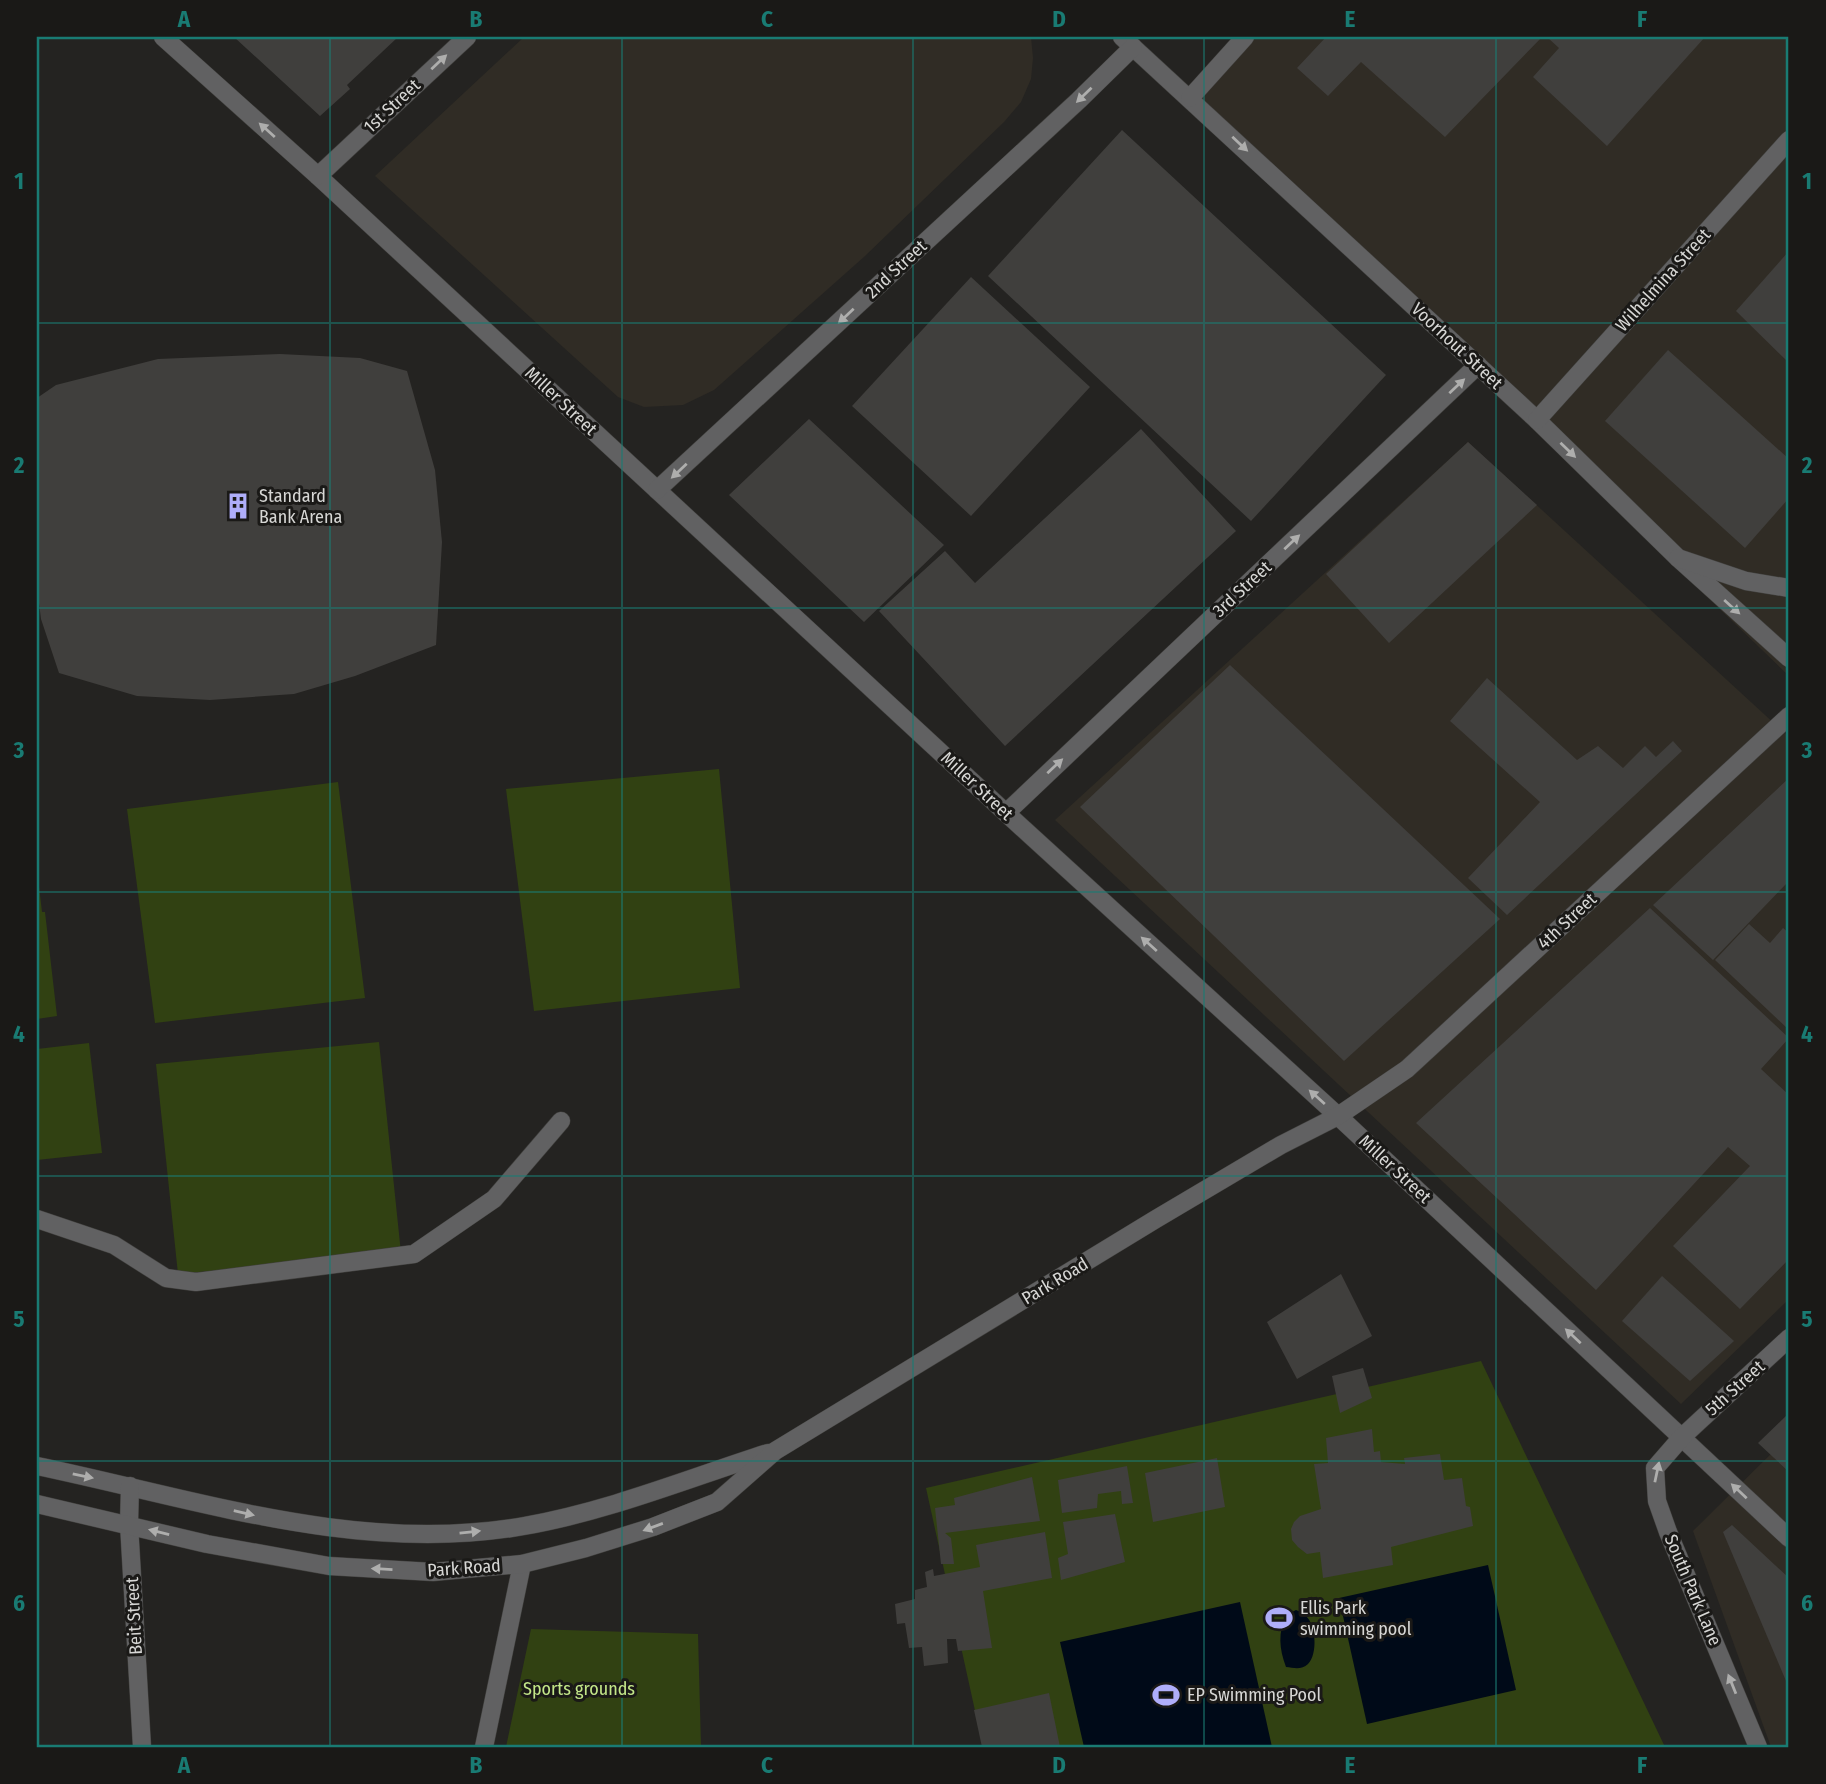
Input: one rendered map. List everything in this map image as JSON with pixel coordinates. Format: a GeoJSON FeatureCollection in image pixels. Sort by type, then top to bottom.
{"type":"FeatureCollection","features":[{"type":"Feature","properties":{"kind":"street","name":"Miller Street"},"geometry":{"type":"LineString","coordinates":[[163,37],[318,176],[1006,813],[1338,1116],[1789,1538]]}},
{"type":"Feature","properties":{"kind":"street","name":"1st Street"},"geometry":{"type":"LineString","coordinates":[[318,176],[467,37]]}},
{"type":"Feature","properties":{"kind":"street"},"geometry":{"type":"LineString","coordinates":[[1190,98],[1245,37]]}},
{"type":"Feature","properties":{"kind":"street","name":"Voorhout Street"},"geometry":{"type":"LineString","coordinates":[[1128,42],[1479,365],[1678,558],[1789,657]]}},
{"type":"Feature","properties":{"kind":"street","name":"2nd Street"},"geometry":{"type":"LineString","coordinates":[[657,490],[1079,100],[1128,42]]}},
{"type":"Feature","properties":{"kind":"street","name":"Wilhelmina Street"},"geometry":{"type":"LineString","coordinates":[[1537,420],[1789,140]]}},
{"type":"Feature","properties":{"kind":"street","name":"3rd Street"},"geometry":{"type":"LineString","coordinates":[[1006,813],[1479,365]]}},
{"type":"Feature","properties":{"kind":"street"},"geometry":{"type":"LineString","coordinates":[[1678,558],[1746,581],[1789,588]]}},
{"type":"Feature","properties":{"kind":"street","name":"4th Street"},"geometry":{"type":"LineString","coordinates":[[1338,1116],[1407,1069],[1789,716]]}},
{"type":"Feature","properties":{"kind":"street","name":"Park Road"},"geometry":{"type":"LineString","coordinates":[[37,1503],[207,1544],[328,1566],[433,1572],[522,1564],[586,1548],[717,1502],[775,1451],[1167,1212],[1281,1145],[1338,1116]]}},
{"type":"Feature","properties":{"kind":"street"},"geometry":{"type":"LineString","coordinates":[[37,1219],[114,1245],[166,1278],[196,1282],[414,1254],[494,1199],[561,1121]]}},
{"type":"Feature","properties":{"kind":"street","name":"5th Street"},"geometry":{"type":"LineString","coordinates":[[1682,1437],[1789,1338]]}},
{"type":"Feature","properties":{"kind":"street","name":"South Park Lane"},"geometry":{"type":"LineString","coordinates":[[1682,1437],[1655,1468],[1657,1501],[1758,1747]]}},
{"type":"Feature","properties":{"kind":"street","name":"Park Road"},"geometry":{"type":"LineString","coordinates":[[37,1466],[276,1520],[401,1534],[458,1533],[523,1527],[595,1511],[775,1451]]}},
{"type":"Feature","properties":{"kind":"street","name":"Beit Street"},"geometry":{"type":"LineString","coordinates":[[130,1486],[129,1524],[142,1747]]}},
{"type":"Feature","properties":{"kind":"street"},"geometry":{"type":"LineString","coordinates":[[484,1747],[522,1564]]}},
{"type":"Feature","properties":{"kind":"shaded area"},"geometry":{"type":"Polygon","coordinates":[[[524,37],[1031,37],[1033,58],[1031,79],[1021,102],[1004,122],[865,256],[714,390],[683,405],[644,407],[618,397],[375,176],[524,37]]]}},
{"type":"Feature","properties":{"kind":"shaded area"},"geometry":{"type":"Polygon","coordinates":[[[1245,37],[1789,37],[1789,676],[1190,98],[1245,37]]]}},
{"type":"Feature","properties":{"kind":"shaded area"},"geometry":{"type":"Polygon","coordinates":[[[1468,442],[1789,737],[1789,1299],[1681,1404],[1055,820],[1468,442]]]}},
{"type":"Feature","properties":{"kind":"shaded area"},"geometry":{"type":"Polygon","coordinates":[[[1789,1436],[1789,1747],[1771,1747],[1693,1531],[1789,1436]]]}},
{"type":"Feature","properties":{"kind":"green space"},"geometry":{"type":"Polygon","coordinates":[[[719,769],[740,988],[534,1011],[506,789],[719,769]]]}},
{"type":"Feature","properties":{"kind":"green space"},"geometry":{"type":"Polygon","coordinates":[[[338,782],[365,998],[155,1023],[127,809],[338,782]]]}},
{"type":"Feature","properties":{"kind":"green space"},"geometry":{"type":"Polygon","coordinates":[[[37,869],[42,912],[45,912],[57,1016],[37,1019],[37,869]]]}},
{"type":"Feature","properties":{"kind":"green space"},"geometry":{"type":"Polygon","coordinates":[[[379,1042],[401,1253],[178,1274],[156,1064],[379,1042]]]}},
{"type":"Feature","properties":{"kind":"green space"},"geometry":{"type":"Polygon","coordinates":[[[89,1043],[102,1153],[37,1160],[37,1049],[89,1043]]]}},
{"type":"Feature","properties":{"kind":"green space","name":"Ellis Park swimming pool"},"geometry":{"type":"Polygon","coordinates":[[[1481,1361],[1665,1747],[983,1747],[926,1488],[1481,1361]]]}},
{"type":"Feature","properties":{"kind":"green space","name":"Sports grounds"},"geometry":{"type":"Polygon","coordinates":[[[531,1629],[698,1634],[701,1747],[506,1747],[531,1629]]]}},
{"type":"Feature","properties":{"kind":"water"},"geometry":{"type":"Polygon","coordinates":[[[1488,1565],[1516,1690],[1367,1724],[1339,1598],[1488,1565]]]}},
{"type":"Feature","properties":{"kind":"water","name":"EP Swimming Pool"},"geometry":{"type":"Polygon","coordinates":[[[1240,1602],[1272,1747],[1084,1747],[1060,1642],[1240,1602]]]}},
{"type":"Feature","properties":{"kind":"water"},"geometry":{"type":"Polygon","coordinates":[[[1296,1610],[1309,1620],[1315,1640],[1308,1664],[1298,1668],[1286,1667],[1280,1641],[1286,1615],[1296,1610]]]}},
{"type":"Feature","properties":{"kind":"building"},"geometry":{"type":"Polygon","coordinates":[[[234,37],[398,37],[347,85],[350,89],[320,116],[234,37]]]}},
{"type":"Feature","properties":{"kind":"building"},"geometry":{"type":"Polygon","coordinates":[[[1326,37],[1542,37],[1445,137],[1361,62],[1328,96],[1297,68],[1326,37]]]}},
{"type":"Feature","properties":{"kind":"building"},"geometry":{"type":"Polygon","coordinates":[[[1547,37],[1705,37],[1607,146],[1533,77],[1559,48],[1547,37]]]}},
{"type":"Feature","properties":{"kind":"building"},"geometry":{"type":"Polygon","coordinates":[[[1122,130],[1386,375],[1251,521],[988,276],[1122,130]]]}},
{"type":"Feature","properties":{"kind":"building"},"geometry":{"type":"Polygon","coordinates":[[[1789,251],[1789,363],[1736,311],[1789,251]]]}},
{"type":"Feature","properties":{"kind":"building"},"geometry":{"type":"Polygon","coordinates":[[[971,277],[1090,387],[971,516],[852,406],[971,277]]]}},
{"type":"Feature","properties":{"kind":"building"},"geometry":{"type":"Polygon","coordinates":[[[1668,350],[1789,459],[1789,498],[1745,548],[1605,421],[1668,350]]]}},
{"type":"Feature","properties":{"kind":"building","name":"Standard Bank Arena"},"geometry":{"type":"Polygon","coordinates":[[[280,354],[360,358],[407,371],[435,470],[442,542],[436,645],[355,676],[294,694],[210,700],[137,696],[59,673],[41,619],[37,588],[37,398],[56,385],[158,359],[280,354]]]}},
{"type":"Feature","properties":{"kind":"building"},"geometry":{"type":"Polygon","coordinates":[[[809,419],[944,545],[864,622],[729,495],[809,419]]]}},
{"type":"Feature","properties":{"kind":"building"},"geometry":{"type":"Polygon","coordinates":[[[1141,429],[1236,531],[1005,746],[879,611],[945,551],[975,583],[1141,429]]]}},
{"type":"Feature","properties":{"kind":"building"},"geometry":{"type":"Polygon","coordinates":[[[1468,442],[1537,505],[1389,643],[1326,574],[1468,442]]]}},
{"type":"Feature","properties":{"kind":"building"},"geometry":{"type":"Polygon","coordinates":[[[1230,665],[1500,919],[1344,1061],[1080,807],[1230,665]]]}},
{"type":"Feature","properties":{"kind":"building"},"geometry":{"type":"Polygon","coordinates":[[[1487,678],[1577,760],[1598,746],[1623,768],[1645,746],[1656,757],[1673,741],[1682,751],[1507,915],[1468,878],[1540,802],[1450,721],[1487,678]]]}},
{"type":"Feature","properties":{"kind":"building"},"geometry":{"type":"Polygon","coordinates":[[[1789,778],[1789,885],[1787,883],[1713,960],[1653,905],[1789,778]]]}},
{"type":"Feature","properties":{"kind":"building"},"geometry":{"type":"Polygon","coordinates":[[[1650,908],[1789,1038],[1761,1069],[1789,1095],[1789,1259],[1740,1309],[1673,1246],[1750,1166],[1728,1147],[1596,1290],[1416,1123],[1650,908]]]}},
{"type":"Feature","properties":{"kind":"building"},"geometry":{"type":"Polygon","coordinates":[[[1749,924],[1770,943],[1783,928],[1789,933],[1789,1030],[1715,960],[1749,924]]]}},
{"type":"Feature","properties":{"kind":"building"},"geometry":{"type":"Polygon","coordinates":[[[1341,1274],[1372,1336],[1297,1379],[1267,1322],[1341,1274]]]}},
{"type":"Feature","properties":{"kind":"building"},"geometry":{"type":"Polygon","coordinates":[[[1662,1276],[1734,1341],[1690,1381],[1622,1321],[1662,1276]]]}},
{"type":"Feature","properties":{"kind":"building"},"geometry":{"type":"Polygon","coordinates":[[[1363,1368],[1372,1398],[1340,1413],[1332,1376],[1363,1368]]]}},
{"type":"Feature","properties":{"kind":"building"},"geometry":{"type":"Polygon","coordinates":[[[1789,1413],[1789,1472],[1758,1443],[1789,1413]]]}},
{"type":"Feature","properties":{"kind":"building"},"geometry":{"type":"Polygon","coordinates":[[[1372,1429],[1374,1452],[1380,1451],[1381,1462],[1405,1464],[1404,1458],[1440,1454],[1444,1480],[1462,1478],[1466,1506],[1470,1507],[1473,1526],[1391,1547],[1393,1565],[1323,1578],[1320,1552],[1307,1554],[1298,1547],[1292,1540],[1291,1529],[1300,1516],[1321,1509],[1314,1464],[1328,1463],[1326,1438],[1372,1429]]]}},
{"type":"Feature","properties":{"kind":"building"},"geometry":{"type":"Polygon","coordinates":[[[1217,1458],[1225,1507],[1153,1522],[1145,1473],[1217,1458]]]}},
{"type":"Feature","properties":{"kind":"building"},"geometry":{"type":"Polygon","coordinates":[[[1127,1466],[1133,1503],[1122,1504],[1121,1491],[1098,1494],[1097,1508],[1062,1513],[1058,1480],[1127,1466]]]}},
{"type":"Feature","properties":{"kind":"building"},"geometry":{"type":"Polygon","coordinates":[[[1032,1477],[1040,1521],[945,1533],[951,1538],[954,1564],[941,1564],[935,1508],[955,1505],[954,1498],[1032,1477]]]}},
{"type":"Feature","properties":{"kind":"building"},"geometry":{"type":"Polygon","coordinates":[[[1115,1514],[1125,1562],[1061,1580],[1058,1558],[1068,1554],[1063,1522],[1115,1514]]]}},
{"type":"Feature","properties":{"kind":"building"},"geometry":{"type":"Polygon","coordinates":[[[1732,1525],[1789,1578],[1789,1688],[1723,1532],[1732,1525]]]}},
{"type":"Feature","properties":{"kind":"building"},"geometry":{"type":"Polygon","coordinates":[[[1045,1532],[1052,1578],[983,1591],[992,1648],[958,1651],[956,1639],[947,1639],[948,1663],[924,1666],[922,1647],[909,1648],[905,1623],[897,1624],[895,1604],[915,1599],[915,1590],[927,1587],[925,1572],[933,1569],[934,1576],[980,1567],[976,1545],[1045,1532]]]}},
{"type":"Feature","properties":{"kind":"building"},"geometry":{"type":"Polygon","coordinates":[[[1049,1693],[1060,1747],[982,1747],[974,1710],[1049,1693]]]}},
{"type":"Feature","properties":{"kind":"place","name":"Standard Bank Arena"},"geometry":{"type":"Point","coordinates":[238,506]}},
{"type":"Feature","properties":{"kind":"place","name":"Ellis Park swimming pool"},"geometry":{"type":"Point","coordinates":[1279,1618]}},
{"type":"Feature","properties":{"kind":"place","name":"EP Swimming Pool"},"geometry":{"type":"Point","coordinates":[1166,1695]}}]}
